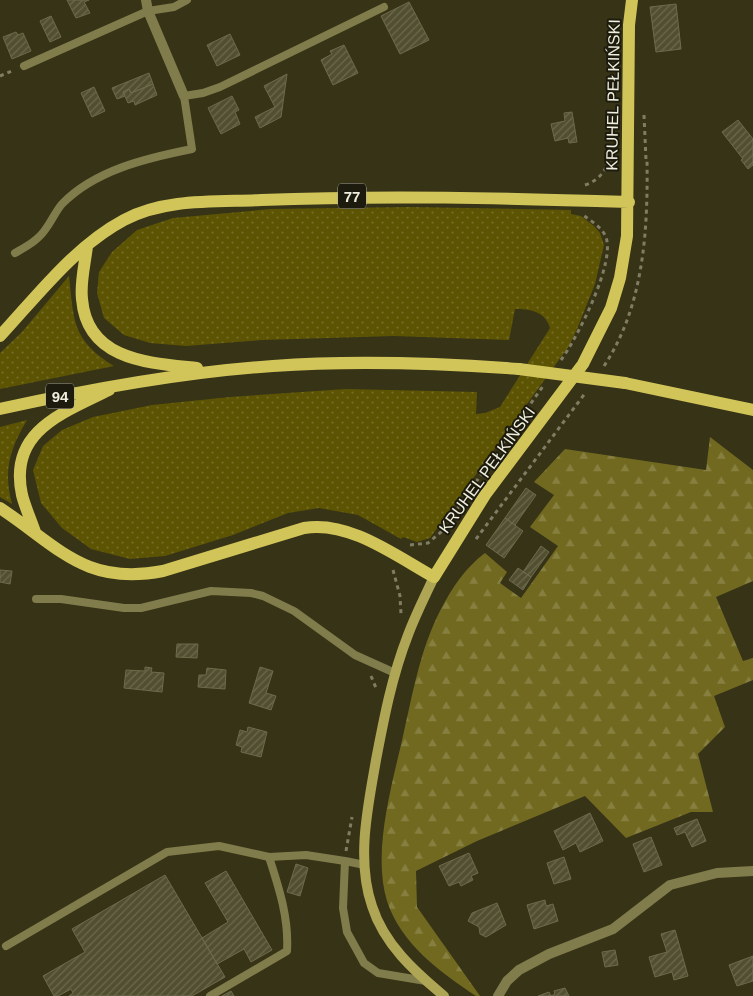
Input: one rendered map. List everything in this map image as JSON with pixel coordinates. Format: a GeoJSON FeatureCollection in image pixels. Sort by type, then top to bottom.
{"type":"FeatureCollection","features":[{"type":"Feature","properties":{"kind":"main road","name":"KRUHEL PEŁKIŃSKI"},"geometry":{"type":"LineString","coordinates":[[434,577],[475,510],[568,386],[597,339],[611,308],[620,278],[627,236],[629,202],[629,24],[632,0]]}},
{"type":"Feature","properties":{"kind":"main road","name":"77"},"geometry":{"type":"LineString","coordinates":[[87,246],[125,219],[156,208],[174,205],[362,196],[446,196],[629,202]]}},
{"type":"Feature","properties":{"kind":"main road"},"geometry":{"type":"LineString","coordinates":[[0,336],[65,266],[87,246]]}},
{"type":"Feature","properties":{"kind":"main road"},"geometry":{"type":"LineString","coordinates":[[87,246],[82,300],[88,324],[98,339],[116,352],[130,358],[156,364],[217,371],[274,366],[389,363],[519,369],[625,383],[753,410]]}},
{"type":"Feature","properties":{"kind":"main road","name":"94"},"geometry":{"type":"LineString","coordinates":[[0,409],[120,384],[217,371]]}},
{"type":"Feature","properties":{"kind":"main road"},"geometry":{"type":"LineString","coordinates":[[36,532],[22,495],[20,473],[22,462],[32,438],[50,420],[120,384]]}},
{"type":"Feature","properties":{"kind":"main road"},"geometry":{"type":"LineString","coordinates":[[0,508],[36,532],[72,560],[94,569],[131,575],[163,571],[304,528],[322,526],[349,531],[434,577]]}},
{"type":"Feature","properties":{"kind":"street"},"geometry":{"type":"LineString","coordinates":[[147,5],[184,96]]}},
{"type":"Feature","properties":{"kind":"street","name":"KRUHEL PEŁKIŃSKI"},"geometry":{"type":"LineString","coordinates":[[434,577],[408,634],[395,672],[368,807],[364,834],[364,865],[371,905],[380,924],[408,964],[444,996]]}},
{"type":"Feature","properties":{"kind":"street"},"geometry":{"type":"LineString","coordinates":[[498,996],[507,981],[519,970],[549,954],[613,929],[670,885],[717,873],[753,871]]}},
{"type":"Feature","properties":{"kind":"lane"},"geometry":{"type":"LineString","coordinates":[[24,66],[147,5],[174,7],[187,0]]}},
{"type":"Feature","properties":{"kind":"lane"},"geometry":{"type":"LineString","coordinates":[[14,253],[32,244],[46,230],[60,206],[76,192],[105,176],[146,158],[192,148],[184,96],[204,93],[220,87],[384,7]]}},
{"type":"Feature","properties":{"kind":"lane"},"geometry":{"type":"LineString","coordinates":[[36,599],[61,599],[124,608],[141,608],[211,591],[251,593],[263,596],[294,611],[355,655],[395,672]]}},
{"type":"Feature","properties":{"kind":"lane"},"geometry":{"type":"LineString","coordinates":[[6,946],[167,852],[219,846],[269,857],[306,855],[364,865]]}},
{"type":"Feature","properties":{"kind":"lane"},"geometry":{"type":"LineString","coordinates":[[210,996],[287,951],[288,933],[284,904],[269,857]]}},
{"type":"Feature","properties":{"kind":"lane"},"geometry":{"type":"LineString","coordinates":[[345,861],[344,916],[347,932],[364,963],[378,973],[426,981]]}},
{"type":"Feature","properties":{"kind":"path"},"geometry":{"type":"LineString","coordinates":[[582,186],[597,179],[605,170],[610,158],[628,160]]}},
{"type":"Feature","properties":{"kind":"path"},"geometry":{"type":"LineString","coordinates":[[602,369],[613,353],[630,310],[639,278],[646,226],[647,160]]}},
{"type":"Feature","properties":{"kind":"path"},"geometry":{"type":"LineString","coordinates":[[558,364],[574,342],[587,316],[598,286],[607,243],[605,236],[597,225],[576,212]]}},
{"type":"Feature","properties":{"kind":"path"},"geometry":{"type":"LineString","coordinates":[[406,546],[408,544],[417,545],[433,540],[548,379]]}},
{"type":"Feature","properties":{"kind":"path"},"geometry":{"type":"LineString","coordinates":[[475,541],[590,386]]}},
{"type":"Feature","properties":{"kind":"path"},"geometry":{"type":"LineString","coordinates":[[394,570],[402,612],[399,619]]}},
{"type":"Feature","properties":{"kind":"shaded area"},"geometry":{"type":"Polygon","coordinates":[[[410,207],[571,210],[571,214],[581,216],[594,226],[600,233],[604,245],[595,284],[569,346],[430,538],[417,542],[403,537],[401,539],[358,515],[319,508],[288,513],[233,535],[165,556],[130,559],[91,549],[62,528],[41,503],[33,470],[43,446],[62,430],[93,417],[152,405],[230,397],[346,389],[477,392],[476,414],[485,413],[500,407],[550,328],[545,318],[536,312],[515,309],[509,340],[394,336],[262,340],[186,346],[150,343],[124,335],[104,318],[97,293],[99,272],[112,252],[137,230],[173,218],[271,209],[410,207]]]}},
{"type":"Feature","properties":{"kind":"shaded area"},"geometry":{"type":"Polygon","coordinates":[[[69,276],[74,317],[83,338],[100,357],[114,366],[0,389],[0,353],[22,332],[69,276]]]}},
{"type":"Feature","properties":{"kind":"shaded area"},"geometry":{"type":"Polygon","coordinates":[[[27,420],[12,450],[8,470],[9,492],[12,504],[0,497],[0,427],[27,420]]]}},
{"type":"Feature","properties":{"kind":"green space"},"geometry":{"type":"Polygon","coordinates":[[[710,437],[753,470],[753,581],[716,597],[743,661],[753,658],[753,680],[714,696],[725,727],[698,754],[713,812],[691,812],[626,838],[585,796],[477,841],[416,871],[417,907],[480,996],[476,996],[436,967],[412,944],[393,916],[387,901],[383,882],[383,840],[389,797],[418,671],[434,624],[454,586],[471,565],[485,553],[507,572],[500,583],[521,598],[558,546],[530,527],[554,495],[534,482],[565,449],[706,470],[710,437]]]}},
{"type":"Feature","properties":{"kind":"building"},"geometry":{"type":"Polygon","coordinates":[[[67,0],[89,0],[84,2],[90,13],[76,18],[67,0]]]}},
{"type":"Feature","properties":{"kind":"building"},"geometry":{"type":"Polygon","coordinates":[[[409,2],[429,40],[400,54],[381,16],[409,2]]]}},
{"type":"Feature","properties":{"kind":"building"},"geometry":{"type":"Polygon","coordinates":[[[676,4],[681,49],[656,52],[650,7],[676,4]]]}},
{"type":"Feature","properties":{"kind":"building"},"geometry":{"type":"Polygon","coordinates":[[[51,16],[61,37],[50,42],[40,21],[51,16]]]}},
{"type":"Feature","properties":{"kind":"building"},"geometry":{"type":"Polygon","coordinates":[[[16,32],[18,35],[23,33],[31,51],[12,59],[3,37],[16,32]]]}},
{"type":"Feature","properties":{"kind":"building"},"geometry":{"type":"Polygon","coordinates":[[[230,34],[240,55],[217,66],[207,45],[230,34]]]}},
{"type":"Feature","properties":{"kind":"building"},"geometry":{"type":"Polygon","coordinates":[[[344,45],[358,73],[333,85],[321,60],[332,54],[330,51],[344,45]]]}},
{"type":"Feature","properties":{"kind":"building"},"geometry":{"type":"Polygon","coordinates":[[[149,73],[153,84],[131,93],[129,89],[123,92],[125,96],[117,99],[112,88],[149,73]]]}},
{"type":"Feature","properties":{"kind":"building"},"geometry":{"type":"Polygon","coordinates":[[[287,74],[281,117],[260,128],[255,117],[275,107],[264,86],[287,74]]]}},
{"type":"Feature","properties":{"kind":"building"},"geometry":{"type":"Polygon","coordinates":[[[153,84],[157,95],[135,105],[134,101],[128,103],[123,92],[129,89],[131,93],[153,84]]]}},
{"type":"Feature","properties":{"kind":"building"},"geometry":{"type":"Polygon","coordinates":[[[94,87],[105,111],[92,117],[81,93],[94,87]]]}},
{"type":"Feature","properties":{"kind":"building"},"geometry":{"type":"Polygon","coordinates":[[[232,96],[239,110],[235,112],[240,124],[221,134],[208,108],[232,96]]]}},
{"type":"Feature","properties":{"kind":"building"},"geometry":{"type":"Polygon","coordinates":[[[572,112],[577,142],[569,143],[568,138],[555,141],[551,124],[565,121],[564,113],[572,112]]]}},
{"type":"Feature","properties":{"kind":"building"},"geometry":{"type":"Polygon","coordinates":[[[738,120],[753,139],[753,165],[748,169],[741,160],[743,159],[722,132],[738,120]]]}},
{"type":"Feature","properties":{"kind":"building"},"geometry":{"type":"Polygon","coordinates":[[[526,488],[536,495],[515,525],[505,518],[526,488]]]}},
{"type":"Feature","properties":{"kind":"building"},"geometry":{"type":"Polygon","coordinates":[[[505,518],[523,531],[504,558],[486,545],[505,518]]]}},
{"type":"Feature","properties":{"kind":"building"},"geometry":{"type":"Polygon","coordinates":[[[541,546],[549,552],[531,577],[523,572],[541,546]]]}},
{"type":"Feature","properties":{"kind":"building"},"geometry":{"type":"Polygon","coordinates":[[[518,568],[531,577],[523,590],[509,580],[518,568]]]}},
{"type":"Feature","properties":{"kind":"building"},"geometry":{"type":"Polygon","coordinates":[[[0,570],[12,571],[10,584],[0,582],[0,570]]]}},
{"type":"Feature","properties":{"kind":"building"},"geometry":{"type":"Polygon","coordinates":[[[177,644],[198,644],[197,658],[176,657],[177,644]]]}},
{"type":"Feature","properties":{"kind":"building"},"geometry":{"type":"Polygon","coordinates":[[[145,667],[152,668],[151,672],[164,673],[162,692],[124,688],[126,670],[145,671],[145,667]]]}},
{"type":"Feature","properties":{"kind":"building"},"geometry":{"type":"Polygon","coordinates":[[[260,667],[273,671],[266,693],[276,696],[271,710],[249,703],[260,667]]]}},
{"type":"Feature","properties":{"kind":"building"},"geometry":{"type":"Polygon","coordinates":[[[207,668],[226,670],[225,689],[198,687],[199,675],[206,675],[207,668]]]}},
{"type":"Feature","properties":{"kind":"building"},"geometry":{"type":"Polygon","coordinates":[[[248,727],[267,732],[261,757],[241,752],[242,747],[236,745],[240,730],[247,732],[248,727]]]}},
{"type":"Feature","properties":{"kind":"building"},"geometry":{"type":"Polygon","coordinates":[[[590,813],[603,841],[580,852],[576,843],[563,850],[554,831],[590,813]]]}},
{"type":"Feature","properties":{"kind":"building"},"geometry":{"type":"Polygon","coordinates":[[[697,819],[706,841],[692,847],[685,832],[677,835],[674,828],[697,819]]]}},
{"type":"Feature","properties":{"kind":"building"},"geometry":{"type":"Polygon","coordinates":[[[651,837],[662,865],[644,872],[633,844],[651,837]]]}},
{"type":"Feature","properties":{"kind":"building"},"geometry":{"type":"Polygon","coordinates":[[[469,853],[478,873],[471,876],[473,880],[461,886],[459,882],[449,886],[439,866],[469,853]]]}},
{"type":"Feature","properties":{"kind":"building"},"geometry":{"type":"Polygon","coordinates":[[[564,857],[571,879],[554,884],[547,863],[564,857]]]}},
{"type":"Feature","properties":{"kind":"building"},"geometry":{"type":"Polygon","coordinates":[[[296,864],[308,868],[300,896],[287,892],[296,864]]]}},
{"type":"Feature","properties":{"kind":"building"},"geometry":{"type":"Polygon","coordinates":[[[226,871],[272,950],[251,962],[244,949],[217,964],[202,938],[228,922],[205,883],[226,871]]]}},
{"type":"Feature","properties":{"kind":"building"},"geometry":{"type":"Polygon","coordinates":[[[165,875],[225,977],[192,996],[69,996],[73,993],[71,989],[58,996],[54,996],[43,976],[85,952],[72,929],[165,875]]]}},
{"type":"Feature","properties":{"kind":"building"},"geometry":{"type":"Polygon","coordinates":[[[545,900],[546,906],[553,904],[558,921],[534,929],[527,905],[545,900]]]}},
{"type":"Feature","properties":{"kind":"building"},"geometry":{"type":"Polygon","coordinates":[[[497,903],[506,925],[486,937],[480,934],[479,927],[468,921],[472,913],[497,903]]]}},
{"type":"Feature","properties":{"kind":"building"},"geometry":{"type":"Polygon","coordinates":[[[675,930],[688,976],[674,980],[672,972],[655,977],[649,957],[667,952],[661,934],[675,930]]]}},
{"type":"Feature","properties":{"kind":"building"},"geometry":{"type":"Polygon","coordinates":[[[615,950],[618,965],[605,967],[602,952],[615,950]]]}},
{"type":"Feature","properties":{"kind":"building"},"geometry":{"type":"Polygon","coordinates":[[[753,956],[753,981],[737,986],[729,965],[753,956]]]}},
{"type":"Feature","properties":{"kind":"building"},"geometry":{"type":"Polygon","coordinates":[[[565,988],[569,996],[551,996],[555,994],[554,991],[565,988]]]}},
{"type":"Feature","properties":{"kind":"building"},"geometry":{"type":"Polygon","coordinates":[[[231,991],[234,996],[222,996],[231,991]]]}},
{"type":"Feature","properties":{"kind":"building"},"geometry":{"type":"Polygon","coordinates":[[[549,992],[551,996],[538,996],[549,992]]]}}]}
